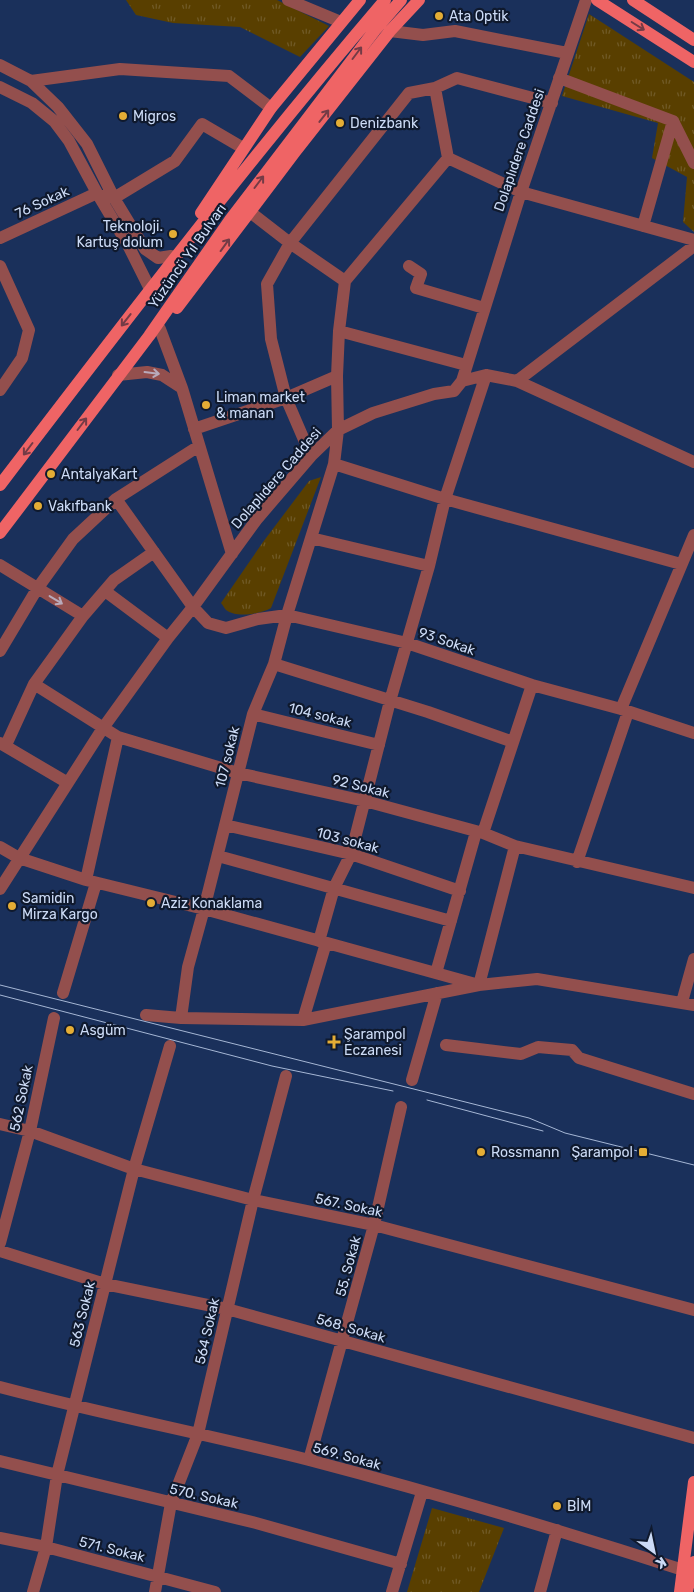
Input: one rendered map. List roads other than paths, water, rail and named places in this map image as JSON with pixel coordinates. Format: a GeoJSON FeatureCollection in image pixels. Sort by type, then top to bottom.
{"type":"FeatureCollection","features":[{"type":"Feature","properties":{"kind":"main road"},"geometry":{"type":"LineString","coordinates":[[169,262],[271,108],[360,0]]}},
{"type":"Feature","properties":{"kind":"main road","name":"Yüzüncü Yıl Bulvarı"},"geometry":{"type":"LineString","coordinates":[[0,485],[169,262],[311,87],[385,0]]}},
{"type":"Feature","properties":{"kind":"main road","name":"Yüzüncü Yıl Bulvarı"},"geometry":{"type":"LineString","coordinates":[[0,533],[118,375],[154,332],[230,220],[368,38],[401,0]]}},
{"type":"Feature","properties":{"kind":"main road"},"geometry":{"type":"LineString","coordinates":[[154,332],[190,293],[390,31],[419,0]]}},
{"type":"Feature","properties":{"kind":"main road"},"geometry":{"type":"LineString","coordinates":[[597,0],[694,62]]}},
{"type":"Feature","properties":{"kind":"main road"},"geometry":{"type":"LineString","coordinates":[[633,0],[694,40]]}},
{"type":"Feature","properties":{"kind":"main road"},"geometry":{"type":"LineString","coordinates":[[680,1592],[694,1482]]}},
{"type":"Feature","properties":{"kind":"main road"},"geometry":{"type":"LineString","coordinates":[[686,1592],[694,1562]]}},
{"type":"Feature","properties":{"kind":"street"},"geometry":{"type":"LineString","coordinates":[[288,0],[341,22]]}},
{"type":"Feature","properties":{"kind":"street","name":"Dolaplıdere Caddesi"},"geometry":{"type":"LineString","coordinates":[[0,889],[103,728],[257,519],[312,456],[338,430],[373,413],[434,394],[454,391],[462,381],[520,192],[586,0]]}},
{"type":"Feature","properties":{"kind":"street"},"geometry":{"type":"LineString","coordinates":[[390,31],[423,35],[455,31],[567,53]]}},
{"type":"Feature","properties":{"kind":"street"},"geometry":{"type":"LineString","coordinates":[[0,65],[31,81],[58,107],[87,144],[114,198],[145,249],[158,258],[169,262]]}},
{"type":"Feature","properties":{"kind":"street"},"geometry":{"type":"LineString","coordinates":[[31,81],[120,69],[229,76],[271,108]]}},
{"type":"Feature","properties":{"kind":"street"},"geometry":{"type":"LineString","coordinates":[[312,456],[286,398],[271,339],[267,284],[290,243],[410,93],[435,88],[457,78],[552,103]]}},
{"type":"Feature","properties":{"kind":"street"},"geometry":{"type":"LineString","coordinates":[[559,78],[673,121],[694,163]]}},
{"type":"Feature","properties":{"kind":"street"},"geometry":{"type":"LineString","coordinates":[[0,87],[32,103],[54,121],[69,141],[128,245],[150,289]]}},
{"type":"Feature","properties":{"kind":"street"},"geometry":{"type":"LineString","coordinates":[[435,88],[448,158]]}},
{"type":"Feature","properties":{"kind":"street"},"geometry":{"type":"LineString","coordinates":[[644,226],[673,121]]}},
{"type":"Feature","properties":{"kind":"street"},"geometry":{"type":"LineString","coordinates":[[97,193],[114,198],[176,161],[202,124],[243,148]]}},
{"type":"Feature","properties":{"kind":"street"},"geometry":{"type":"LineString","coordinates":[[250,212],[290,243],[345,281],[448,158]]}},
{"type":"Feature","properties":{"kind":"street"},"geometry":{"type":"LineString","coordinates":[[448,158],[520,192],[694,240]]}},
{"type":"Feature","properties":{"kind":"street","name":"76 Sokak"},"geometry":{"type":"LineString","coordinates":[[0,238],[97,193]]}},
{"type":"Feature","properties":{"kind":"street"},"geometry":{"type":"LineString","coordinates":[[518,381],[694,246]]}},
{"type":"Feature","properties":{"kind":"street"},"geometry":{"type":"LineString","coordinates":[[0,266],[29,330],[22,358],[0,390]]}},
{"type":"Feature","properties":{"kind":"street"},"geometry":{"type":"LineString","coordinates":[[408,266],[420,274],[416,288],[484,308]]}},
{"type":"Feature","properties":{"kind":"street","name":"107 sokak"},"geometry":{"type":"LineString","coordinates":[[181,1018],[188,967],[253,714],[274,664],[287,615],[334,464],[338,430],[337,376],[339,331],[345,281]]}},
{"type":"Feature","properties":{"kind":"street"},"geometry":{"type":"LineString","coordinates":[[339,331],[466,365]]}},
{"type":"Feature","properties":{"kind":"street"},"geometry":{"type":"LineString","coordinates":[[154,332],[182,388],[232,554]]}},
{"type":"Feature","properties":{"kind":"street"},"geometry":{"type":"LineString","coordinates":[[118,375],[147,372],[162,375],[182,388]]}},
{"type":"Feature","properties":{"kind":"street"},"geometry":{"type":"LineString","coordinates":[[303,1020],[334,888],[351,854],[390,701],[429,566],[445,499],[486,375]]}},
{"type":"Feature","properties":{"kind":"street"},"geometry":{"type":"LineString","coordinates":[[462,381],[486,375],[518,381],[694,462]]}},
{"type":"Feature","properties":{"kind":"street"},"geometry":{"type":"LineString","coordinates":[[194,429],[286,398],[337,376]]}},
{"type":"Feature","properties":{"kind":"street"},"geometry":{"type":"LineString","coordinates":[[0,651],[37,588],[73,540],[116,499],[199,446]]}},
{"type":"Feature","properties":{"kind":"street"},"geometry":{"type":"LineString","coordinates":[[334,464],[445,499],[682,564]]}},
{"type":"Feature","properties":{"kind":"street","name":"93 Sokak"},"geometry":{"type":"LineString","coordinates":[[116,499],[193,607],[208,623],[226,628],[258,619],[287,615],[407,643],[532,685],[625,710],[694,733]]}},
{"type":"Feature","properties":{"kind":"street"},"geometry":{"type":"LineString","coordinates":[[577,862],[625,710],[694,534]]}},
{"type":"Feature","properties":{"kind":"street"},"geometry":{"type":"LineString","coordinates":[[311,538],[429,566]]}},
{"type":"Feature","properties":{"kind":"street"},"geometry":{"type":"LineString","coordinates":[[68,783],[3,744],[34,684],[83,616],[114,580],[154,552]]}},
{"type":"Feature","properties":{"kind":"street"},"geometry":{"type":"LineString","coordinates":[[0,565],[83,616]]}},
{"type":"Feature","properties":{"kind":"street"},"geometry":{"type":"LineString","coordinates":[[104,591],[168,638]]}},
{"type":"Feature","properties":{"kind":"street"},"geometry":{"type":"LineString","coordinates":[[274,664],[428,712],[513,742]]}},
{"type":"Feature","properties":{"kind":"street","name":"92 Sokak"},"geometry":{"type":"LineString","coordinates":[[34,684],[118,737],[238,773],[365,801],[479,832],[515,846],[694,888]]}},
{"type":"Feature","properties":{"kind":"street"},"geometry":{"type":"LineString","coordinates":[[436,973],[479,832],[532,685]]}},
{"type":"Feature","properties":{"kind":"street","name":"104 sokak"},"geometry":{"type":"LineString","coordinates":[[253,714],[379,746]]}},
{"type":"Feature","properties":{"kind":"street"},"geometry":{"type":"LineString","coordinates":[[63,993],[91,881],[118,737]]}},
{"type":"Feature","properties":{"kind":"street","name":"103 sokak"},"geometry":{"type":"LineString","coordinates":[[225,825],[351,854],[460,891]]}},
{"type":"Feature","properties":{"kind":"street"},"geometry":{"type":"LineString","coordinates":[[479,985],[515,846]]}},
{"type":"Feature","properties":{"kind":"street"},"geometry":{"type":"LineString","coordinates":[[0,847],[19,858],[91,881],[479,985]]}},
{"type":"Feature","properties":{"kind":"street"},"geometry":{"type":"LineString","coordinates":[[218,856],[451,921]]}},
{"type":"Feature","properties":{"kind":"street"},"geometry":{"type":"LineString","coordinates":[[146,1015],[181,1018],[303,1020],[479,985],[537,979],[688,1003],[694,959]]}},
{"type":"Feature","properties":{"kind":"street"},"geometry":{"type":"LineString","coordinates":[[412,1080],[437,993]]}},
{"type":"Feature","properties":{"kind":"street","name":"562 Sokak"},"geometry":{"type":"LineString","coordinates":[[0,1243],[30,1131],[54,1018]]}},
{"type":"Feature","properties":{"kind":"street"},"geometry":{"type":"LineString","coordinates":[[446,1045],[521,1054],[538,1046],[572,1050],[580,1058],[694,1094]]}},
{"type":"Feature","properties":{"kind":"street","name":"563 Sokak"},"geometry":{"type":"LineString","coordinates":[[33,1592],[46,1548],[57,1475],[74,1407],[134,1169],[170,1046]]}},
{"type":"Feature","properties":{"kind":"street","name":"564 Sokak"},"geometry":{"type":"LineString","coordinates":[[155,1592],[171,1503],[198,1434],[253,1200],[286,1076]]}},
{"type":"Feature","properties":{"kind":"street","name":"55. Sokak"},"geometry":{"type":"LineString","coordinates":[[308,1460],[343,1342],[374,1225],[401,1107]]}},
{"type":"Feature","properties":{"kind":"street","name":"567. Sokak"},"geometry":{"type":"LineString","coordinates":[[0,1124],[30,1131],[134,1169],[253,1200],[374,1225],[694,1310]]}},
{"type":"Feature","properties":{"kind":"street","name":"568. Sokak"},"geometry":{"type":"LineString","coordinates":[[0,1251],[105,1284],[228,1309],[694,1438]]}},
{"type":"Feature","properties":{"kind":"street","name":"569. Sokak"},"geometry":{"type":"LineString","coordinates":[[0,1387],[74,1407],[308,1460],[557,1530],[682,1570]]}},
{"type":"Feature","properties":{"kind":"street","name":"570. Sokak"},"geometry":{"type":"LineString","coordinates":[[0,1461],[256,1523],[400,1564]]}},
{"type":"Feature","properties":{"kind":"street"},"geometry":{"type":"LineString","coordinates":[[392,1592],[422,1492]]}},
{"type":"Feature","properties":{"kind":"street"},"geometry":{"type":"LineString","coordinates":[[540,1592],[557,1530]]}},
{"type":"Feature","properties":{"kind":"street","name":"571. Sokak"},"geometry":{"type":"LineString","coordinates":[[0,1538],[159,1576],[215,1592]]}},
{"type":"Feature","properties":{"kind":"tram line"},"geometry":{"type":"LineString","coordinates":[[0,985],[529,1118],[565,1133],[694,1165]]}},
{"type":"Feature","properties":{"kind":"tram line"},"geometry":{"type":"LineString","coordinates":[[0,995],[272,1066],[393,1091]]}},
{"type":"Feature","properties":{"kind":"tram line"},"geometry":{"type":"LineString","coordinates":[[427,1100],[543,1131]]}},
{"type":"Feature","properties":{"kind":"place","name":"Ata Optik"},"geometry":{"type":"Point","coordinates":[439,16]}},
{"type":"Feature","properties":{"kind":"place","name":"Migros"},"geometry":{"type":"Point","coordinates":[123,116]}},
{"type":"Feature","properties":{"kind":"place","name":"Denizbank"},"geometry":{"type":"Point","coordinates":[340,123]}},
{"type":"Feature","properties":{"kind":"place","name":"Teknoloji. Kartuş dolum"},"geometry":{"type":"Point","coordinates":[173,234]}},
{"type":"Feature","properties":{"kind":"place","name":"Liman market & manan"},"geometry":{"type":"Point","coordinates":[206,405]}},
{"type":"Feature","properties":{"kind":"place","name":"AntalyaKart"},"geometry":{"type":"Point","coordinates":[51,474]}},
{"type":"Feature","properties":{"kind":"place","name":"Vakıfbank"},"geometry":{"type":"Point","coordinates":[38,506]}},
{"type":"Feature","properties":{"kind":"place","name":"Aziz Konaklama"},"geometry":{"type":"Point","coordinates":[151,903]}},
{"type":"Feature","properties":{"kind":"place","name":"Samidin Mirza Kargo"},"geometry":{"type":"Point","coordinates":[12,906]}},
{"type":"Feature","properties":{"kind":"place","name":"Asgüm"},"geometry":{"type":"Point","coordinates":[70,1030]}},
{"type":"Feature","properties":{"kind":"place","name":"Şarampol Eczanesi"},"geometry":{"type":"Point","coordinates":[334,1042]}},
{"type":"Feature","properties":{"kind":"place","name":"Rossmann"},"geometry":{"type":"Point","coordinates":[481,1152]}},
{"type":"Feature","properties":{"kind":"place","name":"Şarampol"},"geometry":{"type":"Point","coordinates":[643,1152]}},
{"type":"Feature","properties":{"kind":"place","name":"BİM"},"geometry":{"type":"Point","coordinates":[557,1506]}}]}
